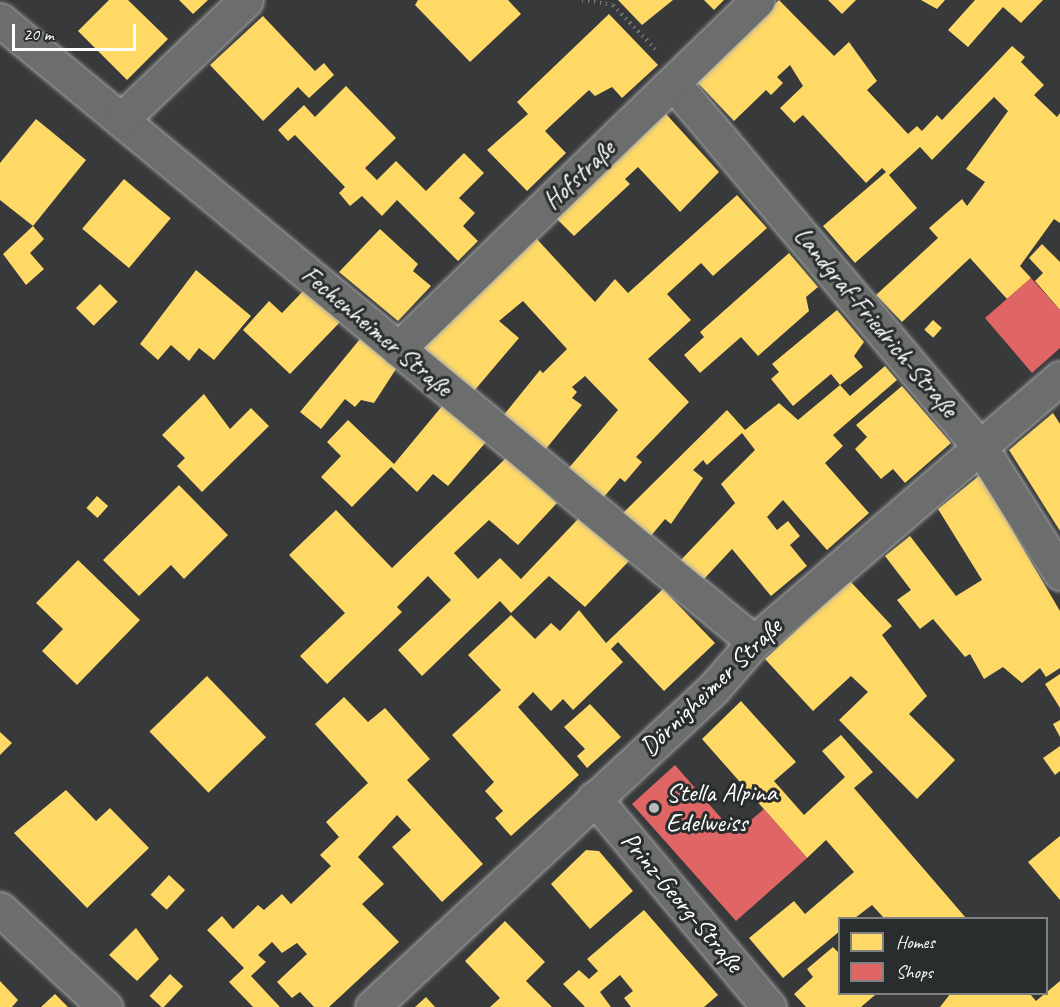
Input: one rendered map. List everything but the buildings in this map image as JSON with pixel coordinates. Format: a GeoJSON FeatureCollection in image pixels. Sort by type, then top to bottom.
{"type":"FeatureCollection","features":[{"type":"Feature","properties":{"kind":"street"},"geometry":{"type":"LineString","coordinates":[[122,120],[246,0]]}},
{"type":"Feature","properties":{"kind":"street","name":"Hofstraße"},"geometry":{"type":"LineString","coordinates":[[398,349],[678,81],[759,0]]}},
{"type":"Feature","properties":{"kind":"street","name":"Fechenheimer Straße"},"geometry":{"type":"LineString","coordinates":[[0,20],[754,642]]}},
{"type":"Feature","properties":{"kind":"street","name":"Landgraf-Friedrich-Straße"},"geometry":{"type":"LineString","coordinates":[[678,81],[981,448],[1060,573]]}},
{"type":"Feature","properties":{"kind":"street","name":"Dörnigheimer Straße"},"geometry":{"type":"LineString","coordinates":[[372,1007],[714,688],[754,642],[1060,378]]}},
{"type":"Feature","properties":{"kind":"street","name":"Prinz-Georg-Straße"},"geometry":{"type":"LineString","coordinates":[[594,798],[769,1007]]}},
{"type":"Feature","properties":{"kind":"street"},"geometry":{"type":"LineString","coordinates":[[0,909],[105,1007]]}},
{"type":"Feature","properties":{"kind":"path"},"geometry":{"type":"LineString","coordinates":[[582,0],[613,5],[678,81]]}},
{"type":"Feature","properties":{"kind":"place","name":"Stella Alpina Edelweiss"},"geometry":{"type":"Point","coordinates":[654,808]}}]}
